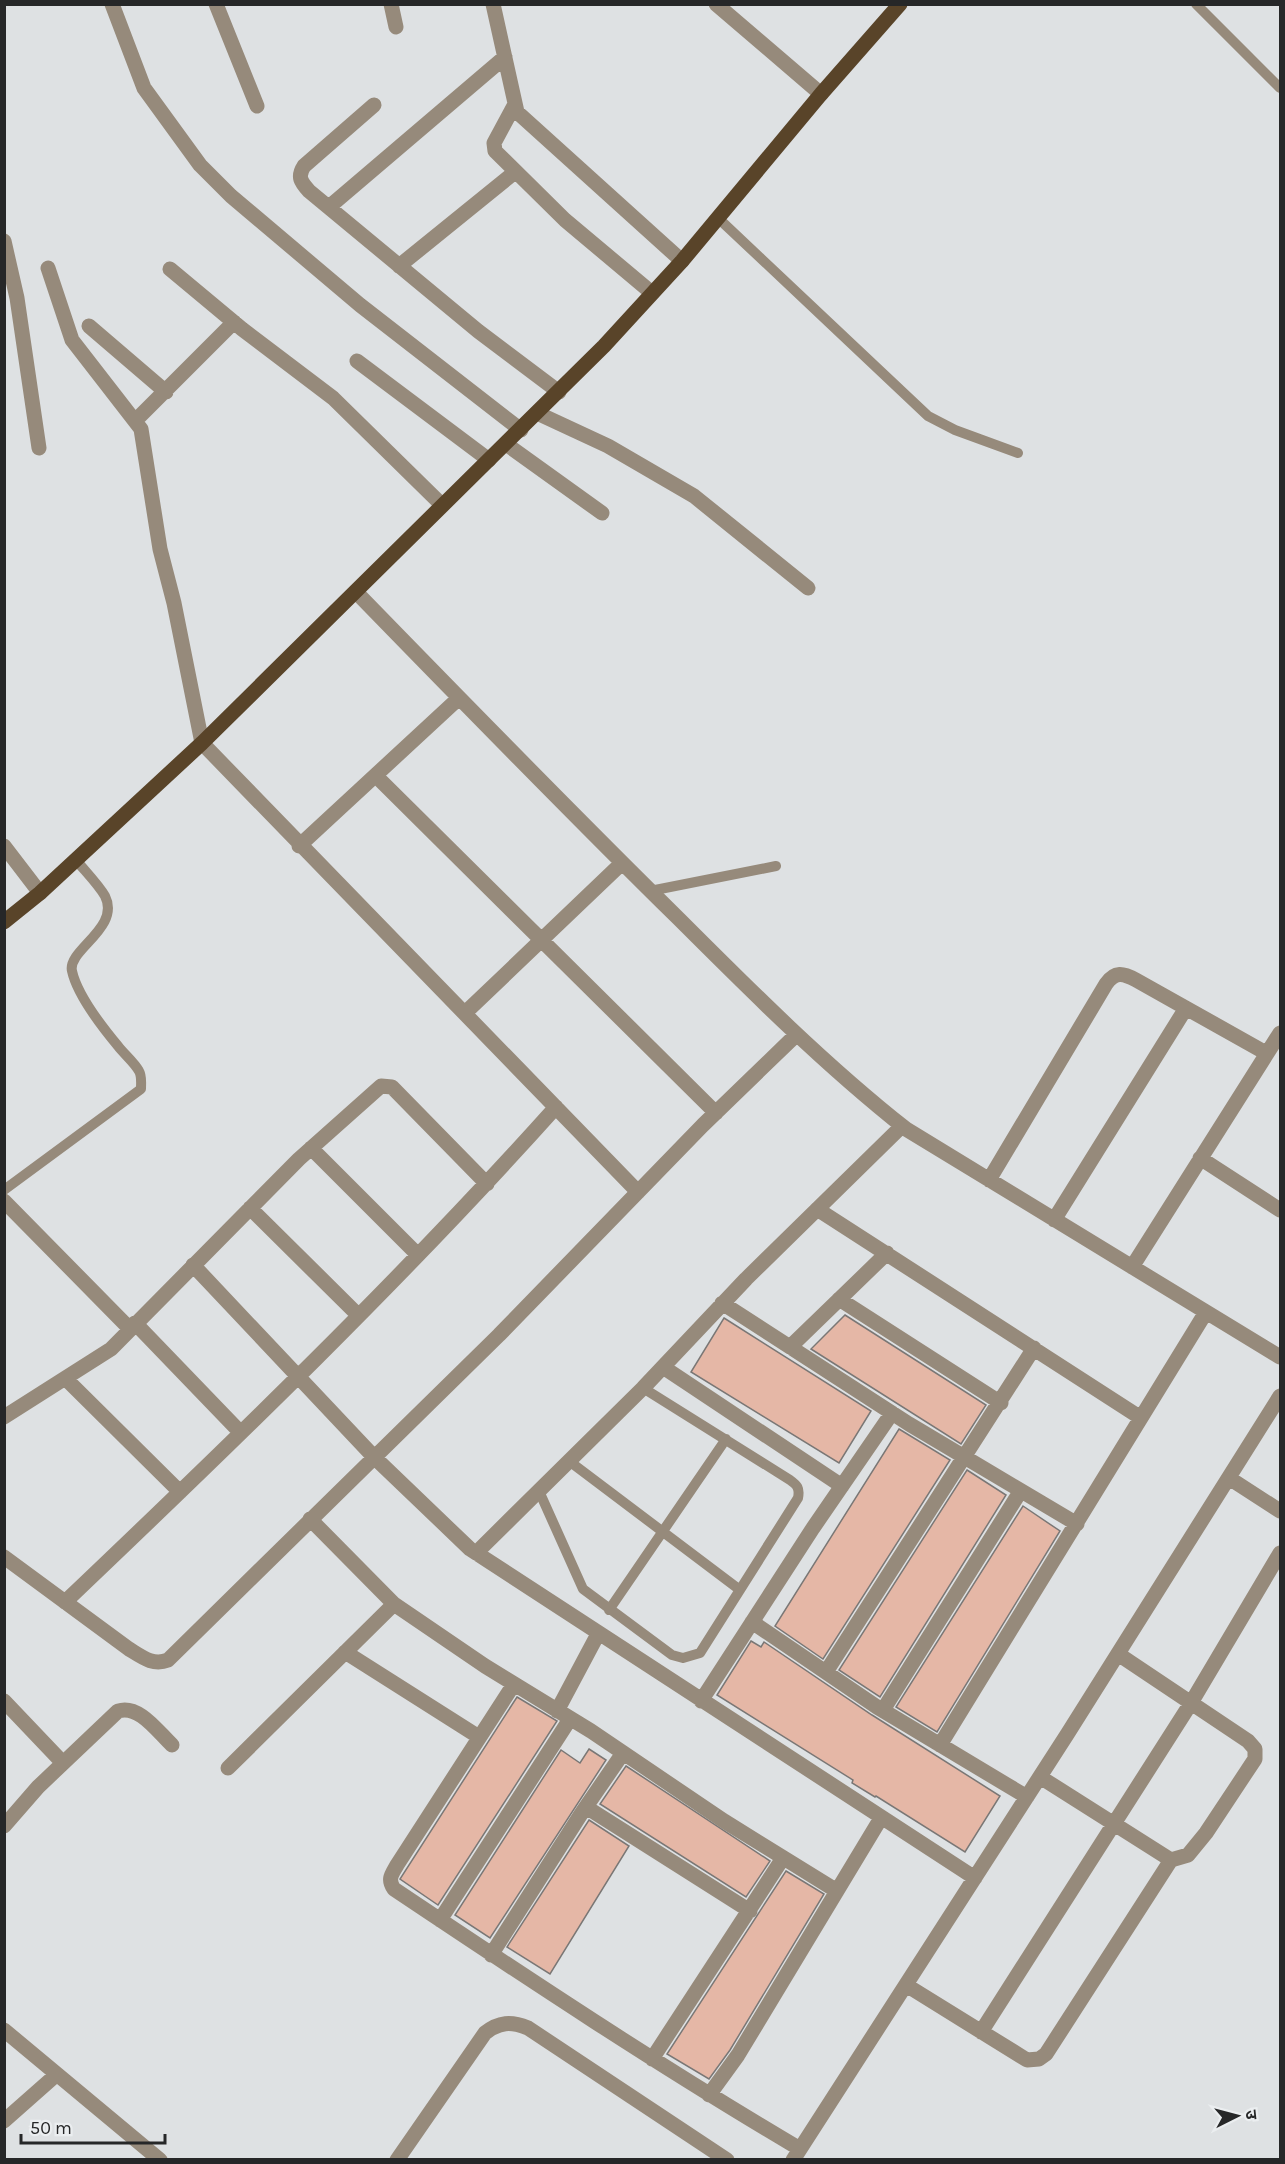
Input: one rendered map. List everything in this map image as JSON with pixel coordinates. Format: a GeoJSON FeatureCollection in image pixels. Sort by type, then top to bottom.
{"type":"FeatureCollection","features":[{"type":"Feature","properties":{"kind":"main road"},"geometry":{"type":"LineString","coordinates":[[4,922],[40,893],[202,743],[559,392],[682,261],[821,94],[900,4]]}},
{"type":"Feature","properties":{"kind":"street"},"geometry":{"type":"LineString","coordinates":[[112,4],[144,88],[156,109],[200,165],[231,196],[360,305],[521,430]]}},
{"type":"Feature","properties":{"kind":"street"},"geometry":{"type":"LineString","coordinates":[[216,4],[257,106]]}},
{"type":"Feature","properties":{"kind":"street"},"geometry":{"type":"LineString","coordinates":[[391,4],[396,27]]}},
{"type":"Feature","properties":{"kind":"street"},"geometry":{"type":"LineString","coordinates":[[493,4],[514,104],[521,118],[682,261]]}},
{"type":"Feature","properties":{"kind":"street"},"geometry":{"type":"LineString","coordinates":[[716,4],[821,94]]}},
{"type":"Feature","properties":{"kind":"street"},"geometry":{"type":"LineString","coordinates":[[329,207],[505,57]]}},
{"type":"Feature","properties":{"kind":"street"},"geometry":{"type":"LineString","coordinates":[[514,104],[494,144],[495,151],[565,220],[652,293]]}},
{"type":"Feature","properties":{"kind":"street"},"geometry":{"type":"LineString","coordinates":[[374,105],[304,166],[300,173],[300,181],[309,191],[478,331],[559,392]]}},
{"type":"Feature","properties":{"kind":"street"},"geometry":{"type":"LineString","coordinates":[[399,266],[515,172]]}},
{"type":"Feature","properties":{"kind":"street"},"geometry":{"type":"LineString","coordinates":[[4,241],[17,298],[39,448]]}},
{"type":"Feature","properties":{"kind":"street"},"geometry":{"type":"LineString","coordinates":[[48,268],[72,340],[141,429],[160,549],[174,603],[202,743],[299,846],[638,1192]]}},
{"type":"Feature","properties":{"kind":"street"},"geometry":{"type":"LineString","coordinates":[[170,268],[234,322],[333,398],[442,506]]}},
{"type":"Feature","properties":{"kind":"street"},"geometry":{"type":"LineString","coordinates":[[136,420],[234,322]]}},
{"type":"Feature","properties":{"kind":"street"},"geometry":{"type":"LineString","coordinates":[[89,326],[166,392]]}},
{"type":"Feature","properties":{"kind":"street"},"geometry":{"type":"LineString","coordinates":[[357,361],[489,460]]}},
{"type":"Feature","properties":{"kind":"street"},"geometry":{"type":"LineString","coordinates":[[537,413],[608,446],[686,491],[808,588]]}},
{"type":"Feature","properties":{"kind":"street"},"geometry":{"type":"LineString","coordinates":[[506,444],[602,513]]}},
{"type":"Feature","properties":{"kind":"street"},"geometry":{"type":"LineString","coordinates":[[357,592],[622,863],[796,1035],[902,1125],[1281,1357]]}},
{"type":"Feature","properties":{"kind":"street"},"geometry":{"type":"LineString","coordinates":[[299,846],[459,698]]}},
{"type":"Feature","properties":{"kind":"street"},"geometry":{"type":"LineString","coordinates":[[376,776],[716,1113]]}},
{"type":"Feature","properties":{"kind":"street"},"geometry":{"type":"LineString","coordinates":[[4,846],[40,893]]}},
{"type":"Feature","properties":{"kind":"street"},"geometry":{"type":"LineString","coordinates":[[465,1013],[622,863]]}},
{"type":"Feature","properties":{"kind":"street"},"geometry":{"type":"LineString","coordinates":[[989,1180],[1110,978],[1123,974],[1266,1053]]}},
{"type":"Feature","properties":{"kind":"street"},"geometry":{"type":"LineString","coordinates":[[1054,1220],[1186,1008]]}},
{"type":"Feature","properties":{"kind":"street"},"geometry":{"type":"LineString","coordinates":[[1132,1267],[1266,1053],[1281,1033]]}},
{"type":"Feature","properties":{"kind":"street"},"geometry":{"type":"LineString","coordinates":[[4,1557],[129,1649],[149,1661],[159,1663],[168,1660],[499,1335],[716,1113],[796,1035]]}},
{"type":"Feature","properties":{"kind":"street"},"geometry":{"type":"LineString","coordinates":[[4,1417],[67,1380],[111,1349],[250,1208],[375,1089],[386,1085],[392,1087],[487,1184]]}},
{"type":"Feature","properties":{"kind":"street"},"geometry":{"type":"LineString","coordinates":[[65,1602],[180,1492],[418,1256],[556,1107]]}},
{"type":"Feature","properties":{"kind":"street"},"geometry":{"type":"LineString","coordinates":[[476,1553],[643,1388],[723,1303],[902,1125]]}},
{"type":"Feature","properties":{"kind":"street"},"geometry":{"type":"LineString","coordinates":[[311,1148],[418,1256]]}},
{"type":"Feature","properties":{"kind":"street"},"geometry":{"type":"LineString","coordinates":[[1200,1158],[1280,1210]]}},
{"type":"Feature","properties":{"kind":"street"},"geometry":{"type":"LineString","coordinates":[[4,1201],[240,1432]]}},
{"type":"Feature","properties":{"kind":"street"},"geometry":{"type":"LineString","coordinates":[[250,1208],[358,1315]]}},
{"type":"Feature","properties":{"kind":"street"},"geometry":{"type":"LineString","coordinates":[[817,1209],[1141,1418]]}},
{"type":"Feature","properties":{"kind":"street"},"geometry":{"type":"LineString","coordinates":[[790,1347],[887,1253]]}},
{"type":"Feature","properties":{"kind":"street"},"geometry":{"type":"LineString","coordinates":[[193,1265],[374,1457],[476,1553],[975,1878]]}},
{"type":"Feature","properties":{"kind":"street"},"geometry":{"type":"LineString","coordinates":[[839,1299],[1001,1404]]}},
{"type":"Feature","properties":{"kind":"street"},"geometry":{"type":"LineString","coordinates":[[723,1303],[892,1413],[1020,1492],[1077,1524]]}},
{"type":"Feature","properties":{"kind":"street"},"geometry":{"type":"LineString","coordinates":[[940,1745],[1206,1312]]}},
{"type":"Feature","properties":{"kind":"street"},"geometry":{"type":"LineString","coordinates":[[826,1672],[1001,1404],[1034,1348]]}},
{"type":"Feature","properties":{"kind":"street"},"geometry":{"type":"LineString","coordinates":[[663,1367],[842,1486]]}},
{"type":"Feature","properties":{"kind":"street"},"geometry":{"type":"LineString","coordinates":[[67,1380],[180,1492]]}},
{"type":"Feature","properties":{"kind":"street"},"geometry":{"type":"LineString","coordinates":[[514,1684],[390,1877],[394,1889],[797,2154],[1040,1777],[1281,1396]]}},
{"type":"Feature","properties":{"kind":"street"},"geometry":{"type":"LineString","coordinates":[[701,1701],[892,1413]]}},
{"type":"Feature","properties":{"kind":"street"},"geometry":{"type":"LineString","coordinates":[[1229,1478],[1281,1511]]}},
{"type":"Feature","properties":{"kind":"street"},"geometry":{"type":"LineString","coordinates":[[883,1710],[1020,1492]]}},
{"type":"Feature","properties":{"kind":"street"},"geometry":{"type":"LineString","coordinates":[[310,1519],[394,1604],[514,1684],[837,1891]]}},
{"type":"Feature","properties":{"kind":"street"},"geometry":{"type":"LineString","coordinates":[[981,2032],[1191,1703],[1281,1553]]}},
{"type":"Feature","properties":{"kind":"street"},"geometry":{"type":"LineString","coordinates":[[228,1768],[394,1604]]}},
{"type":"Feature","properties":{"kind":"street"},"geometry":{"type":"LineString","coordinates":[[752,1622],[883,1710],[1027,1797]]}},
{"type":"Feature","properties":{"kind":"street"},"geometry":{"type":"LineString","coordinates":[[440,1920],[563,1715],[598,1634]]}},
{"type":"Feature","properties":{"kind":"street"},"geometry":{"type":"LineString","coordinates":[[345,1652],[479,1737]]}},
{"type":"Feature","properties":{"kind":"street"},"geometry":{"type":"LineString","coordinates":[[906,1985],[1027,2060],[1039,2059],[1046,2054],[1171,1860],[1188,1855],[1206,1833],[1255,1759],[1255,1749],[1248,1741],[1118,1654]]}},
{"type":"Feature","properties":{"kind":"street"},"geometry":{"type":"LineString","coordinates":[[4,1701],[63,1763]]}},
{"type":"Feature","properties":{"kind":"street"},"geometry":{"type":"LineString","coordinates":[[4,1826],[63,1763],[118,1711],[126,1708],[135,1710],[172,1745]]}},
{"type":"Feature","properties":{"kind":"street"},"geometry":{"type":"LineString","coordinates":[[492,1955],[623,1753]]}},
{"type":"Feature","properties":{"kind":"street"},"geometry":{"type":"LineString","coordinates":[[1040,1777],[1171,1860]]}},
{"type":"Feature","properties":{"kind":"street"},"geometry":{"type":"LineString","coordinates":[[586,1807],[750,1911]]}},
{"type":"Feature","properties":{"kind":"street"},"geometry":{"type":"LineString","coordinates":[[709,2095],[738,2055],[881,1818]]}},
{"type":"Feature","properties":{"kind":"street"},"geometry":{"type":"LineString","coordinates":[[652,2059],[783,1858]]}},
{"type":"Feature","properties":{"kind":"street"},"geometry":{"type":"LineString","coordinates":[[397,2160],[485,2033],[494,2026],[515,2023],[528,2028],[728,2160]]}},
{"type":"Feature","properties":{"kind":"street"},"geometry":{"type":"LineString","coordinates":[[4,2030],[160,2160]]}},
{"type":"Feature","properties":{"kind":"street"},"geometry":{"type":"LineString","coordinates":[[4,2121],[56,2074]]}},
{"type":"Feature","properties":{"kind":"lane"},"geometry":{"type":"LineString","coordinates":[[1196,4],[1281,88]]}},
{"type":"Feature","properties":{"kind":"lane"},"geometry":{"type":"LineString","coordinates":[[718,218],[928,416],[955,430],[1018,453]]}},
{"type":"Feature","properties":{"kind":"lane"},"geometry":{"type":"LineString","coordinates":[[4,1190],[141,1089],[139,1071],[108,1034],[75,983],[71,969],[74,957],[96,937],[104,922],[107,905],[106,897],[76,860]]}},
{"type":"Feature","properties":{"kind":"lane"},"geometry":{"type":"LineString","coordinates":[[650,891],[777,866]]}},
{"type":"Feature","properties":{"kind":"lane"},"geometry":{"type":"LineString","coordinates":[[539,1491],[583,1589],[672,1654],[683,1658],[700,1653],[798,1497],[799,1491],[797,1485],[790,1479],[643,1388]]}},
{"type":"Feature","properties":{"kind":"lane"},"geometry":{"type":"LineString","coordinates":[[609,1610],[726,1440]]}},
{"type":"Feature","properties":{"kind":"lane"},"geometry":{"type":"LineString","coordinates":[[569,1461],[740,1590]]}},
{"type":"Feature","properties":{"kind":"building"},"geometry":{"type":"Polygon","coordinates":[[[845,1315],[986,1405],[961,1444],[811,1349],[845,1315]]]}},
{"type":"Feature","properties":{"kind":"building"},"geometry":{"type":"Polygon","coordinates":[[[724,1318],[871,1411],[839,1463],[691,1372],[724,1318]]]}},
{"type":"Feature","properties":{"kind":"building"},"geometry":{"type":"Polygon","coordinates":[[[899,1429],[950,1460],[823,1659],[775,1626],[899,1429]]]}},
{"type":"Feature","properties":{"kind":"building"},"geometry":{"type":"Polygon","coordinates":[[[967,1470],[1006,1495],[880,1697],[839,1670],[967,1470]]]}},
{"type":"Feature","properties":{"kind":"building"},"geometry":{"type":"Polygon","coordinates":[[[1023,1506],[1060,1531],[937,1732],[896,1707],[1023,1506]]]}},
{"type":"Feature","properties":{"kind":"building"},"geometry":{"type":"Polygon","coordinates":[[[751,1641],[761,1647],[764,1642],[872,1715],[1000,1796],[965,1852],[852,1783],[853,1780],[717,1695],[751,1641]]]}},
{"type":"Feature","properties":{"kind":"building"},"geometry":{"type":"Polygon","coordinates":[[[517,1697],[557,1721],[438,1905],[400,1879],[517,1697]]]}},
{"type":"Feature","properties":{"kind":"building"},"geometry":{"type":"Polygon","coordinates":[[[589,1749],[606,1760],[490,1938],[455,1915],[561,1750],[580,1763],[589,1749]]]}},
{"type":"Feature","properties":{"kind":"building"},"geometry":{"type":"Polygon","coordinates":[[[626,1766],[770,1861],[746,1897],[600,1804],[626,1766]]]}},
{"type":"Feature","properties":{"kind":"building"},"geometry":{"type":"Polygon","coordinates":[[[589,1820],[629,1846],[550,1974],[507,1947],[589,1820]]]}},
{"type":"Feature","properties":{"kind":"building"},"geometry":{"type":"Polygon","coordinates":[[[786,1871],[824,1894],[730,2050],[709,2079],[667,2054],[786,1871]]]}}]}
